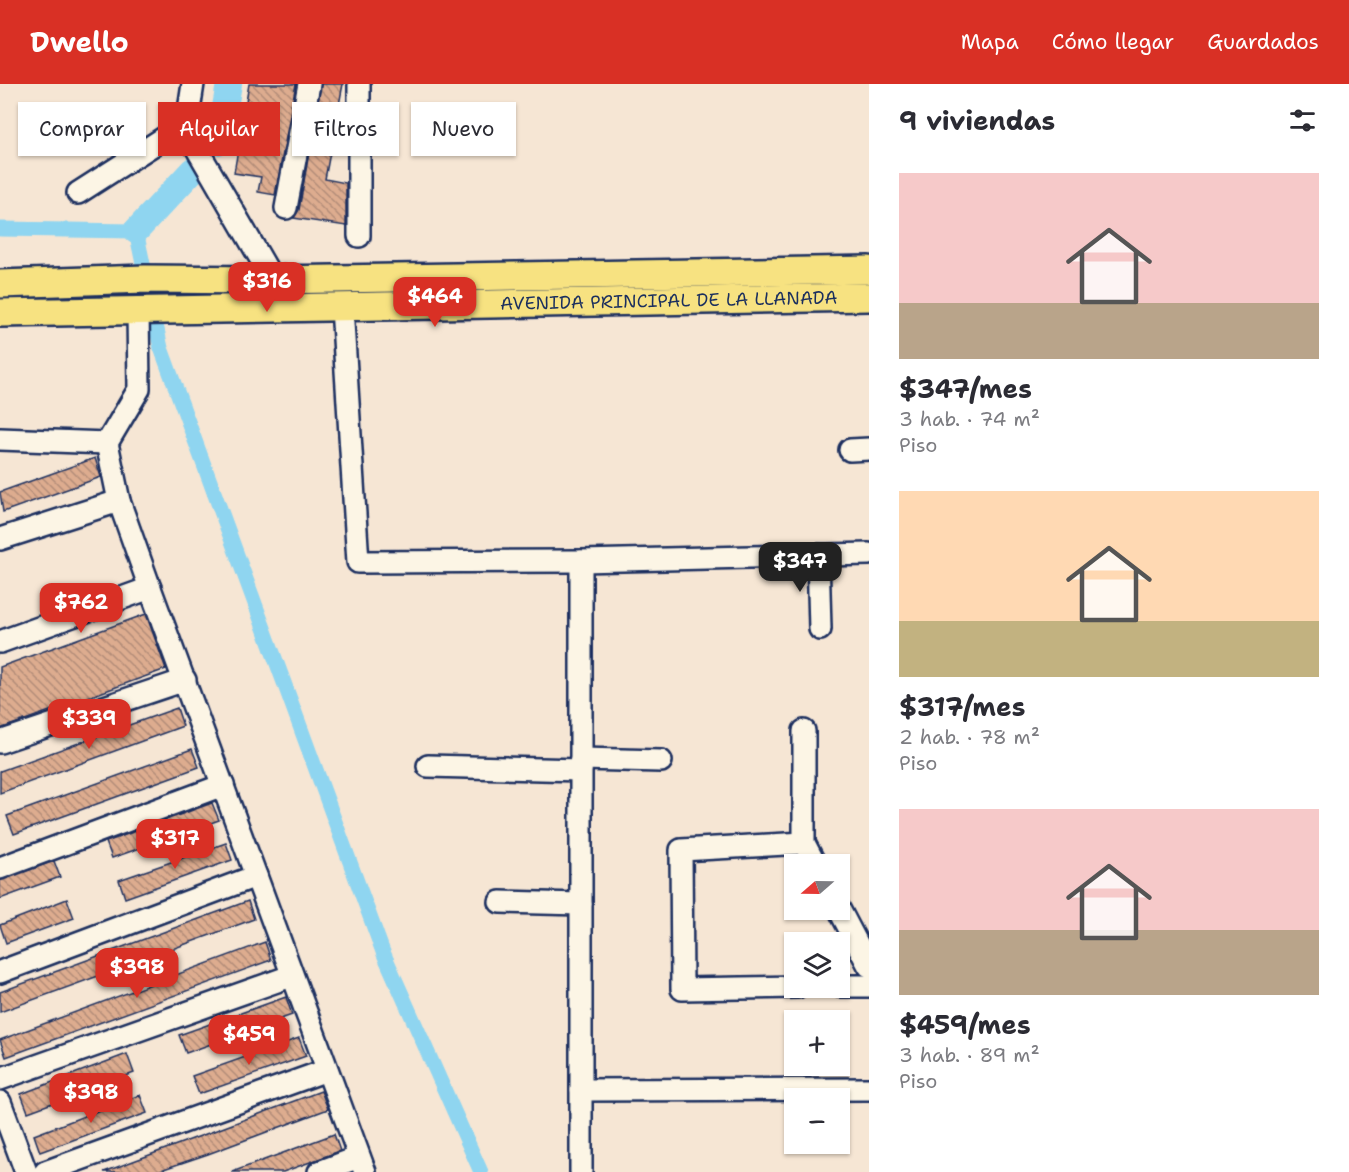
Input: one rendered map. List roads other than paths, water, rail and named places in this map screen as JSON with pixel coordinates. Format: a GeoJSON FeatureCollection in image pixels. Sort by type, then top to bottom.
{"type":"FeatureCollection","features":[{"type":"Feature","properties":{"kind":"main road","name":"AVENIDA PRINCIPAL DE LA LLANADA"},"geometry":{"type":"LineString","coordinates":[[0,284],[145,279],[273,280],[869,270]]}},
{"type":"Feature","properties":{"kind":"main road"},"geometry":{"type":"LineString","coordinates":[[273,280],[283,297],[300,308]]}},
{"type":"Feature","properties":{"kind":"main road"},"geometry":{"type":"LineString","coordinates":[[255,309],[270,296],[273,280]]}},
{"type":"Feature","properties":{"kind":"main road","name":"AVENIDA PRINCIPAL DE LA LLANADA"},"geometry":{"type":"LineString","coordinates":[[0,313],[869,297]]}},
{"type":"Feature","properties":{"kind":"street"},"geometry":{"type":"LineString","coordinates":[[190,102],[193,84]]}},
{"type":"Feature","properties":{"kind":"street"},"geometry":{"type":"LineString","coordinates":[[286,208],[309,84]]}},
{"type":"Feature","properties":{"kind":"street"},"geometry":{"type":"LineString","coordinates":[[358,84],[359,236]]}},
{"type":"Feature","properties":{"kind":"street"},"geometry":{"type":"LineString","coordinates":[[78,193],[158,142]]}},
{"type":"Feature","properties":{"kind":"street"},"geometry":{"type":"LineString","coordinates":[[201,156],[273,280]]}},
{"type":"Feature","properties":{"kind":"street"},"geometry":{"type":"LineString","coordinates":[[342,307],[357,562],[580,561],[869,554]]}},
{"type":"Feature","properties":{"kind":"street"},"geometry":{"type":"LineString","coordinates":[[138,311],[139,389],[106,443],[119,501],[362,1165],[319,1172]]}},
{"type":"Feature","properties":{"kind":"street"},"geometry":{"type":"LineString","coordinates":[[0,439],[106,443]]}},
{"type":"Feature","properties":{"kind":"street"},"geometry":{"type":"LineString","coordinates":[[0,539],[119,501]]}},
{"type":"Feature","properties":{"kind":"street"},"geometry":{"type":"LineString","coordinates":[[818,555],[820,629]]}},
{"type":"Feature","properties":{"kind":"street"},"geometry":{"type":"LineString","coordinates":[[580,561],[581,1172]]}},
{"type":"Feature","properties":{"kind":"street"},"geometry":{"type":"LineString","coordinates":[[0,642],[150,588]]}},
{"type":"Feature","properties":{"kind":"street"},"geometry":{"type":"LineString","coordinates":[[0,742],[185,680]]}},
{"type":"Feature","properties":{"kind":"street"},"geometry":{"type":"LineString","coordinates":[[804,731],[804,843],[810,854]]}},
{"type":"Feature","properties":{"kind":"street"},"geometry":{"type":"LineString","coordinates":[[428,766],[581,765],[661,761]]}},
{"type":"Feature","properties":{"kind":"street"},"geometry":{"type":"LineString","coordinates":[[0,868],[224,785]]}},
{"type":"Feature","properties":{"kind":"street"},"geometry":{"type":"LineString","coordinates":[[784,987],[682,989],[681,850],[804,843]]}},
{"type":"Feature","properties":{"kind":"street"},"geometry":{"type":"LineString","coordinates":[[0,972],[256,876]]}},
{"type":"Feature","properties":{"kind":"street"},"geometry":{"type":"LineString","coordinates":[[500,902],[581,904]]}},
{"type":"Feature","properties":{"kind":"street"},"geometry":{"type":"LineString","coordinates":[[845,920],[869,966]]}},
{"type":"Feature","properties":{"kind":"street"},"geometry":{"type":"LineString","coordinates":[[0,1079],[291,976]]}},
{"type":"Feature","properties":{"kind":"street"},"geometry":{"type":"LineString","coordinates":[[850,986],[869,986]]}},
{"type":"Feature","properties":{"kind":"street"},"geometry":{"type":"LineString","coordinates":[[45,1172],[327,1070]]}},
{"type":"Feature","properties":{"kind":"street"},"geometry":{"type":"LineString","coordinates":[[581,1090],[869,1089]]}},
{"type":"Feature","properties":{"kind":"street"},"geometry":{"type":"LineString","coordinates":[[0,1102],[26,1172]]}},
{"type":"Feature","properties":{"kind":"waterway"},"geometry":{"type":"LineString","coordinates":[[226,102],[229,84]]}},
{"type":"Feature","properties":{"kind":"waterway"},"geometry":{"type":"LineString","coordinates":[[136,231],[193,170]]}},
{"type":"Feature","properties":{"kind":"waterway"},"geometry":{"type":"LineString","coordinates":[[0,229],[136,231],[161,348],[383,952],[481,1172]]}}]}
